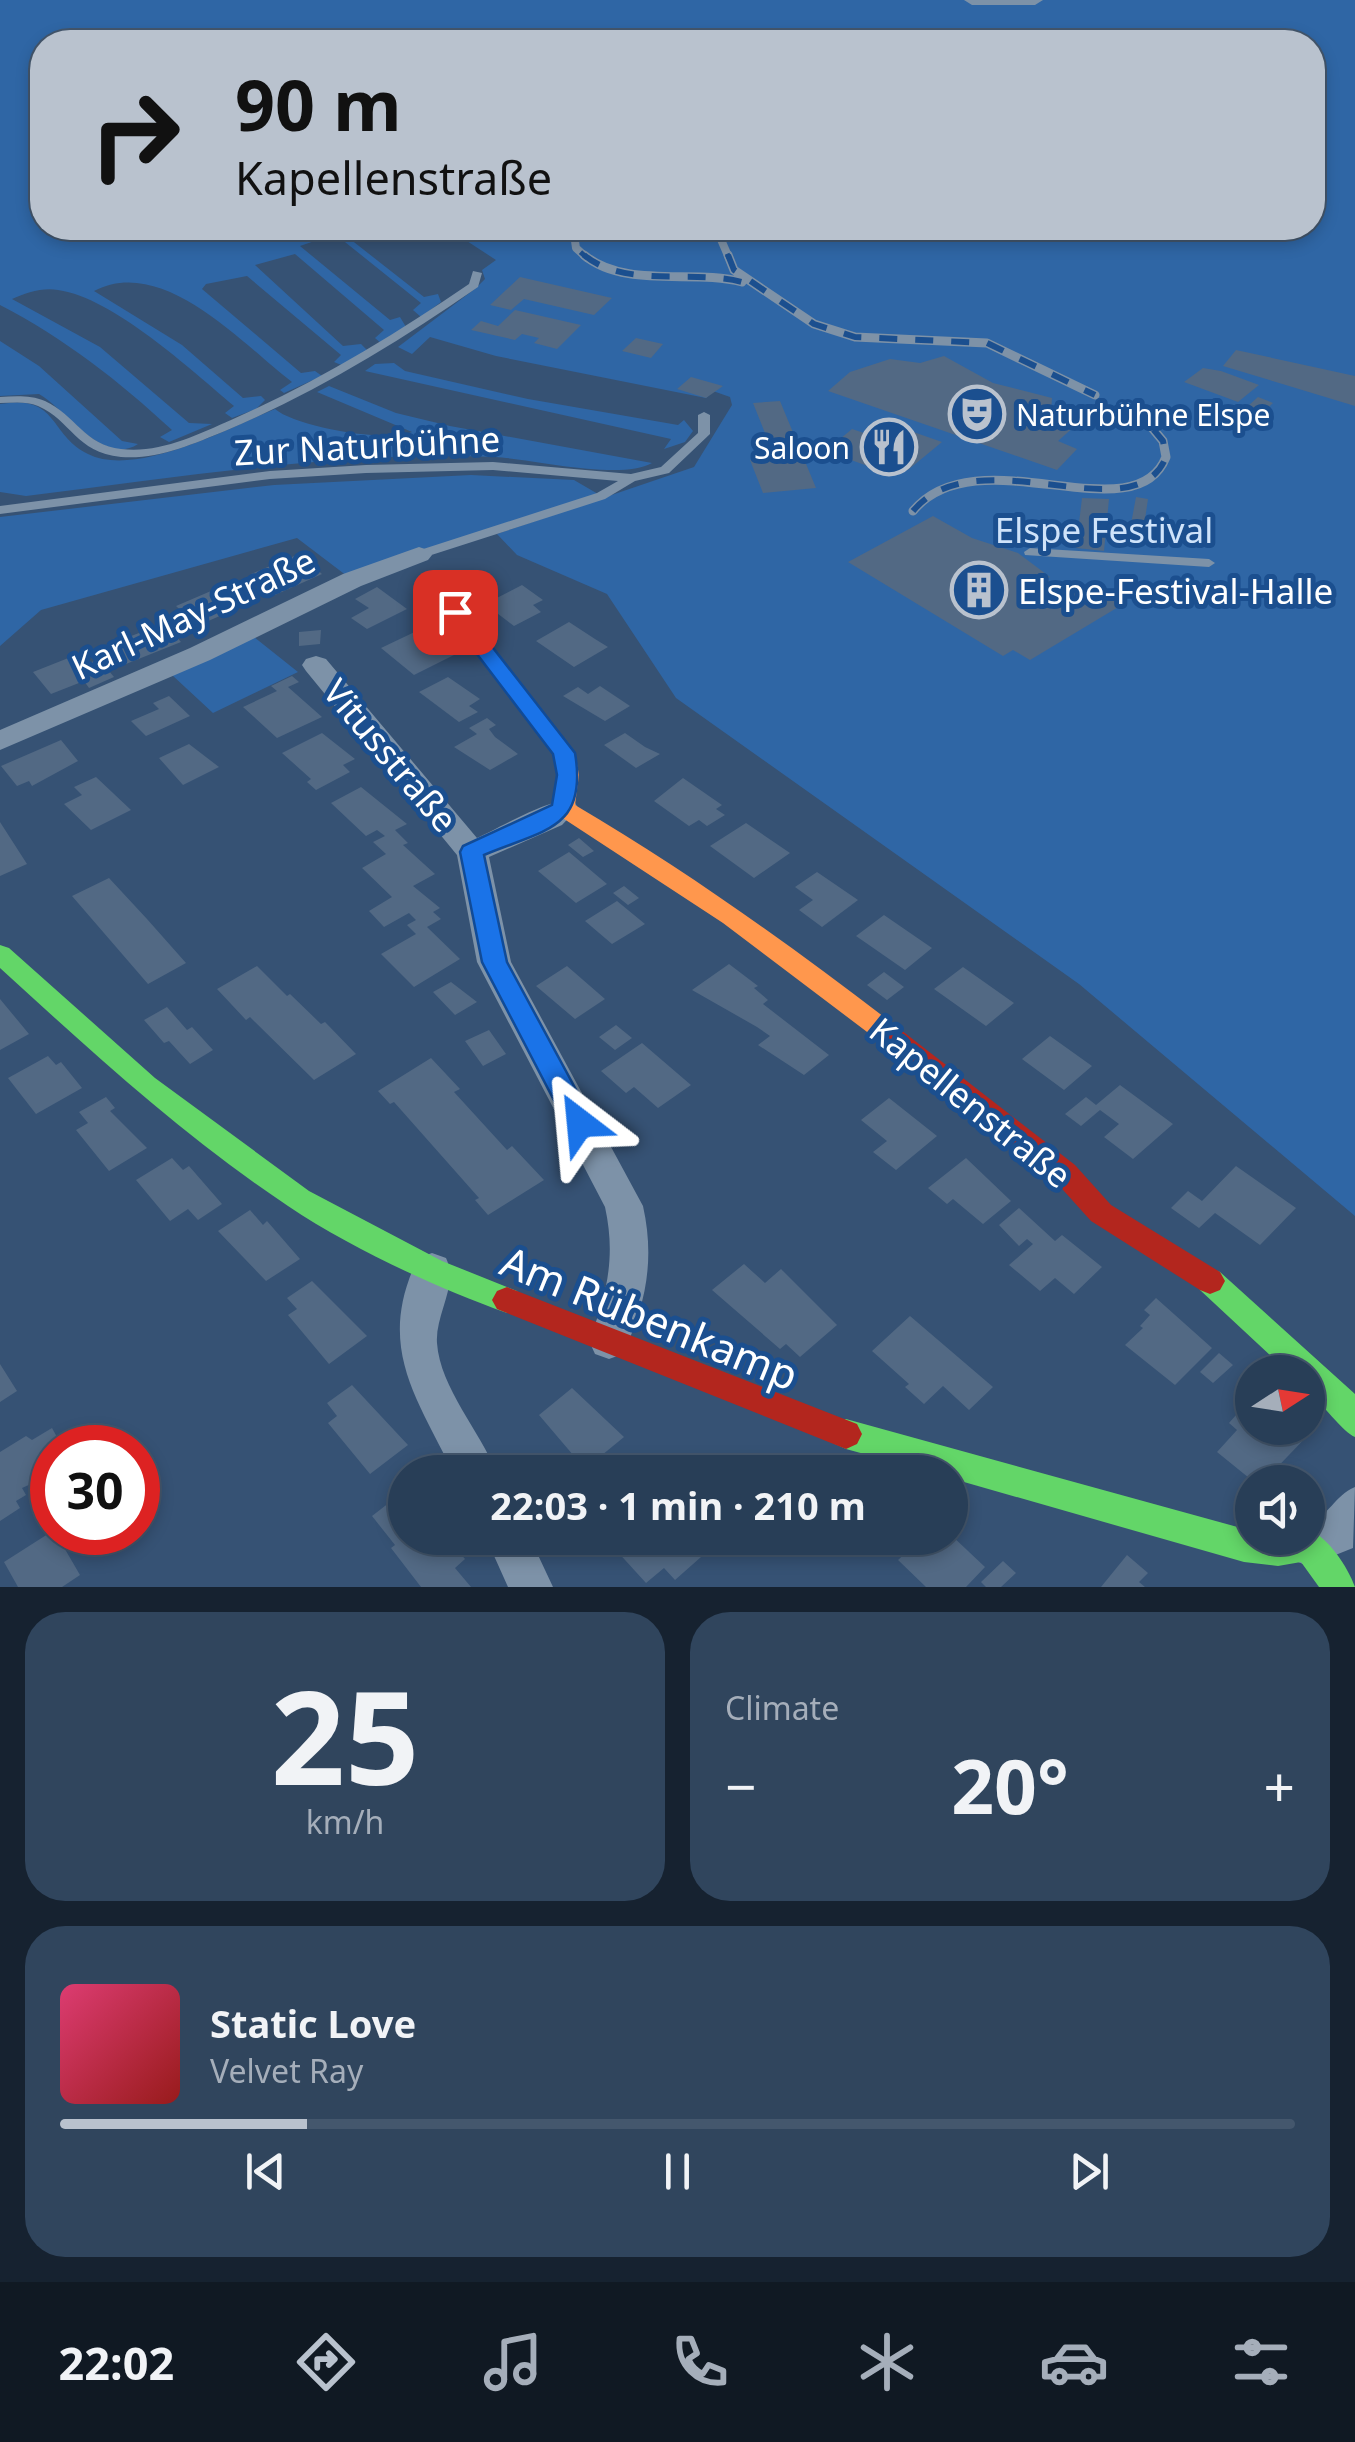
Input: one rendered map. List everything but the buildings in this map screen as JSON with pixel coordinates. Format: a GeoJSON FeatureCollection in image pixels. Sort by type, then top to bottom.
{"type":"FeatureCollection","features":[{"type":"Feature","properties":{"kind":"street"},"geometry":{"type":"LineString","coordinates":[[972,0],[1035,0]]}},
{"type":"Feature","properties":{"kind":"street","name":"Karl-May-Straße"},"geometry":{"type":"LineString","coordinates":[[0,741],[200,654],[352,580],[419,555]]}},
{"type":"Feature","properties":{"kind":"street"},"geometry":{"type":"LineString","coordinates":[[455,612],[564,753],[568,775],[562,808],[551,818],[472,852]]}},
{"type":"Feature","properties":{"kind":"street","name":"Vitusstraße"},"geometry":{"type":"LineString","coordinates":[[316,666],[472,852],[494,962],[624,1206],[634,1244],[634,1265],[631,1284],[608,1341]]}},
{"type":"Feature","properties":{"kind":"street","name":"Kapellenstraße"},"geometry":{"type":"LineString","coordinates":[[562,808],[625,844],[796,963],[1065,1173],[1101,1214],[1178,1257],[1219,1287],[1344,1404],[1355,1422]]}},
{"type":"Feature","properties":{"kind":"street","name":"Am Rübenkamp"},"geometry":{"type":"LineString","coordinates":[[0,954],[146,1085],[300,1199],[432,1270],[831,1430],[1235,1543]]}},
{"type":"Feature","properties":{"kind":"street"},"geometry":{"type":"LineString","coordinates":[[432,1270],[417,1343],[430,1384],[467,1455]]}},
{"type":"Feature","properties":{"kind":"street"},"geometry":{"type":"LineString","coordinates":[[1325,1538],[1338,1533],[1355,1508]]}},
{"type":"Feature","properties":{"kind":"street"},"geometry":{"type":"LineString","coordinates":[[516,1555],[531,1587]]}},
{"type":"Feature","properties":{"kind":"street"},"geometry":{"type":"LineString","coordinates":[[1315,1555],[1339,1587]]}},
{"type":"Feature","properties":{"kind":"lane"},"geometry":{"type":"LineString","coordinates":[[0,400],[39,400],[101,450],[134,454],[170,447],[292,397],[359,364],[474,286],[477,273]]}},
{"type":"Feature","properties":{"kind":"lane","name":"Zur Naturbühne"},"geometry":{"type":"LineString","coordinates":[[0,510],[256,477],[366,469],[494,466],[631,478],[665,470],[680,459],[704,434],[704,415]]}},
{"type":"Feature","properties":{"kind":"lane"},"geometry":{"type":"LineString","coordinates":[[419,555],[602,496],[631,478]]}},
{"type":"Feature","properties":{"kind":"lane"},"geometry":{"type":"LineString","coordinates":[[1030,552],[1210,563]]}},
{"type":"Feature","properties":{"kind":"green space","name":"Elspe Festival"},"geometry":{"type":"Polygon","coordinates":[[[0,0],[1355,0],[1355,1216],[1079,984],[676,698],[607,594],[517,555],[497,534],[694,467],[732,405],[730,397],[713,391],[706,398],[496,356],[430,337],[412,354],[398,347],[485,279],[482,270],[496,260],[465,240],[1325,240],[1325,30],[30,30],[30,240],[318,240],[300,246],[390,320],[400,317],[406,327],[382,344],[375,338],[384,330],[295,254],[255,265],[343,346],[361,344],[367,350],[344,366],[334,362],[341,355],[247,276],[206,284],[202,289],[301,373],[315,371],[322,376],[284,393],[280,390],[292,382],[200,308],[174,294],[147,285],[120,283],[94,291],[182,345],[243,398],[261,396],[265,400],[256,409],[232,418],[225,413],[234,406],[151,338],[103,306],[52,289],[12,299],[100,347],[189,423],[212,424],[169,442],[160,437],[172,430],[111,378],[69,346],[0,305],[0,0]]]}},
{"type":"Feature","properties":{"kind":"green space"},"geometry":{"type":"Polygon","coordinates":[[[342,240],[351,240],[424,297],[438,294],[441,302],[421,317],[413,310],[421,303],[342,240]]]}},
{"type":"Feature","properties":{"kind":"green space"},"geometry":{"type":"Polygon","coordinates":[[[0,341],[39,366],[122,441],[138,444],[125,449],[98,442],[39,394],[0,396],[0,341]]]}},
{"type":"Feature","properties":{"kind":"green space"},"geometry":{"type":"Polygon","coordinates":[[[394,363],[405,371],[528,399],[678,425],[684,420],[693,431],[685,442],[664,449],[671,439],[365,371],[375,364],[394,363]]]}},
{"type":"Feature","properties":{"kind":"green space"},"geometry":{"type":"Polygon","coordinates":[[[329,386],[396,413],[450,426],[652,463],[638,468],[599,470],[495,457],[377,458],[260,467],[26,496],[0,492],[0,404],[19,402],[43,410],[75,446],[108,460],[131,460],[182,448],[275,409],[302,422],[342,431],[383,436],[412,432],[317,392],[329,386]]]}},
{"type":"Feature","properties":{"kind":"green space"},"geometry":{"type":"Polygon","coordinates":[[[471,475],[574,480],[598,494],[347,576],[297,538],[41,610],[0,646],[0,517],[274,485],[471,475]]]}},
{"type":"Feature","properties":{"kind":"green space"},"geometry":{"type":"Polygon","coordinates":[[[254,637],[298,672],[213,713],[172,675],[254,637]]]}},
{"type":"Feature","properties":{"kind":"railway"},"geometry":{"type":"LineString","coordinates":[[575,240],[576,248],[587,258]]}},
{"type":"Feature","properties":{"kind":"railway"},"geometry":{"type":"LineString","coordinates":[[721,240],[729,258]]}},
{"type":"Feature","properties":{"kind":"railway"},"geometry":{"type":"LineString","coordinates":[[584,255],[619,272],[742,282]]}},
{"type":"Feature","properties":{"kind":"railway"},"geometry":{"type":"LineString","coordinates":[[728,255],[734,270],[814,324],[855,337],[987,343],[1095,395]]}},
{"type":"Feature","properties":{"kind":"railway"},"geometry":{"type":"LineString","coordinates":[[913,511],[941,490],[975,481],[1122,488],[1149,479],[1166,457],[1163,441],[1148,423]]}},
{"type":"Feature","properties":{"kind":"traffic: fast"},"geometry":{"type":"LineString","coordinates":[[0,954],[146,1085],[299,1199],[432,1270],[507,1300]]}},
{"type":"Feature","properties":{"kind":"traffic: fast"},"geometry":{"type":"LineString","coordinates":[[1210,1281],[1344,1404],[1355,1423]]}},
{"type":"Feature","properties":{"kind":"traffic: fast"},"geometry":{"type":"LineString","coordinates":[[846,1434],[1244,1546],[1278,1550],[1308,1545],[1339,1587]]}},
{"type":"Feature","properties":{"kind":"traffic: slow"},"geometry":{"type":"LineString","coordinates":[[455,612],[564,753],[568,775],[563,808],[732,917],[892,1037]]}},
{"type":"Feature","properties":{"kind":"traffic: jam"},"geometry":{"type":"LineString","coordinates":[[892,1037],[1065,1173],[1101,1213],[1210,1281]]}},
{"type":"Feature","properties":{"kind":"traffic: jam"},"geometry":{"type":"LineString","coordinates":[[507,1300],[846,1434]]}},
{"type":"Feature","properties":{"kind":"place","name":"Naturbühne Elspe"},"geometry":{"type":"Point","coordinates":[977,414]}},
{"type":"Feature","properties":{"kind":"place","name":"Saloon"},"geometry":{"type":"Point","coordinates":[889,447]}},
{"type":"Feature","properties":{"kind":"place","name":"Elspe-Festival-Halle"},"geometry":{"type":"Point","coordinates":[979,590]}},
{"type":"Feature","properties":{"kind":"route"},"geometry":{"type":"LineString","coordinates":[[455,612],[564,753],[568,775],[562,808],[551,818],[472,852],[474,879],[494,962],[580,1123]]}}]}
